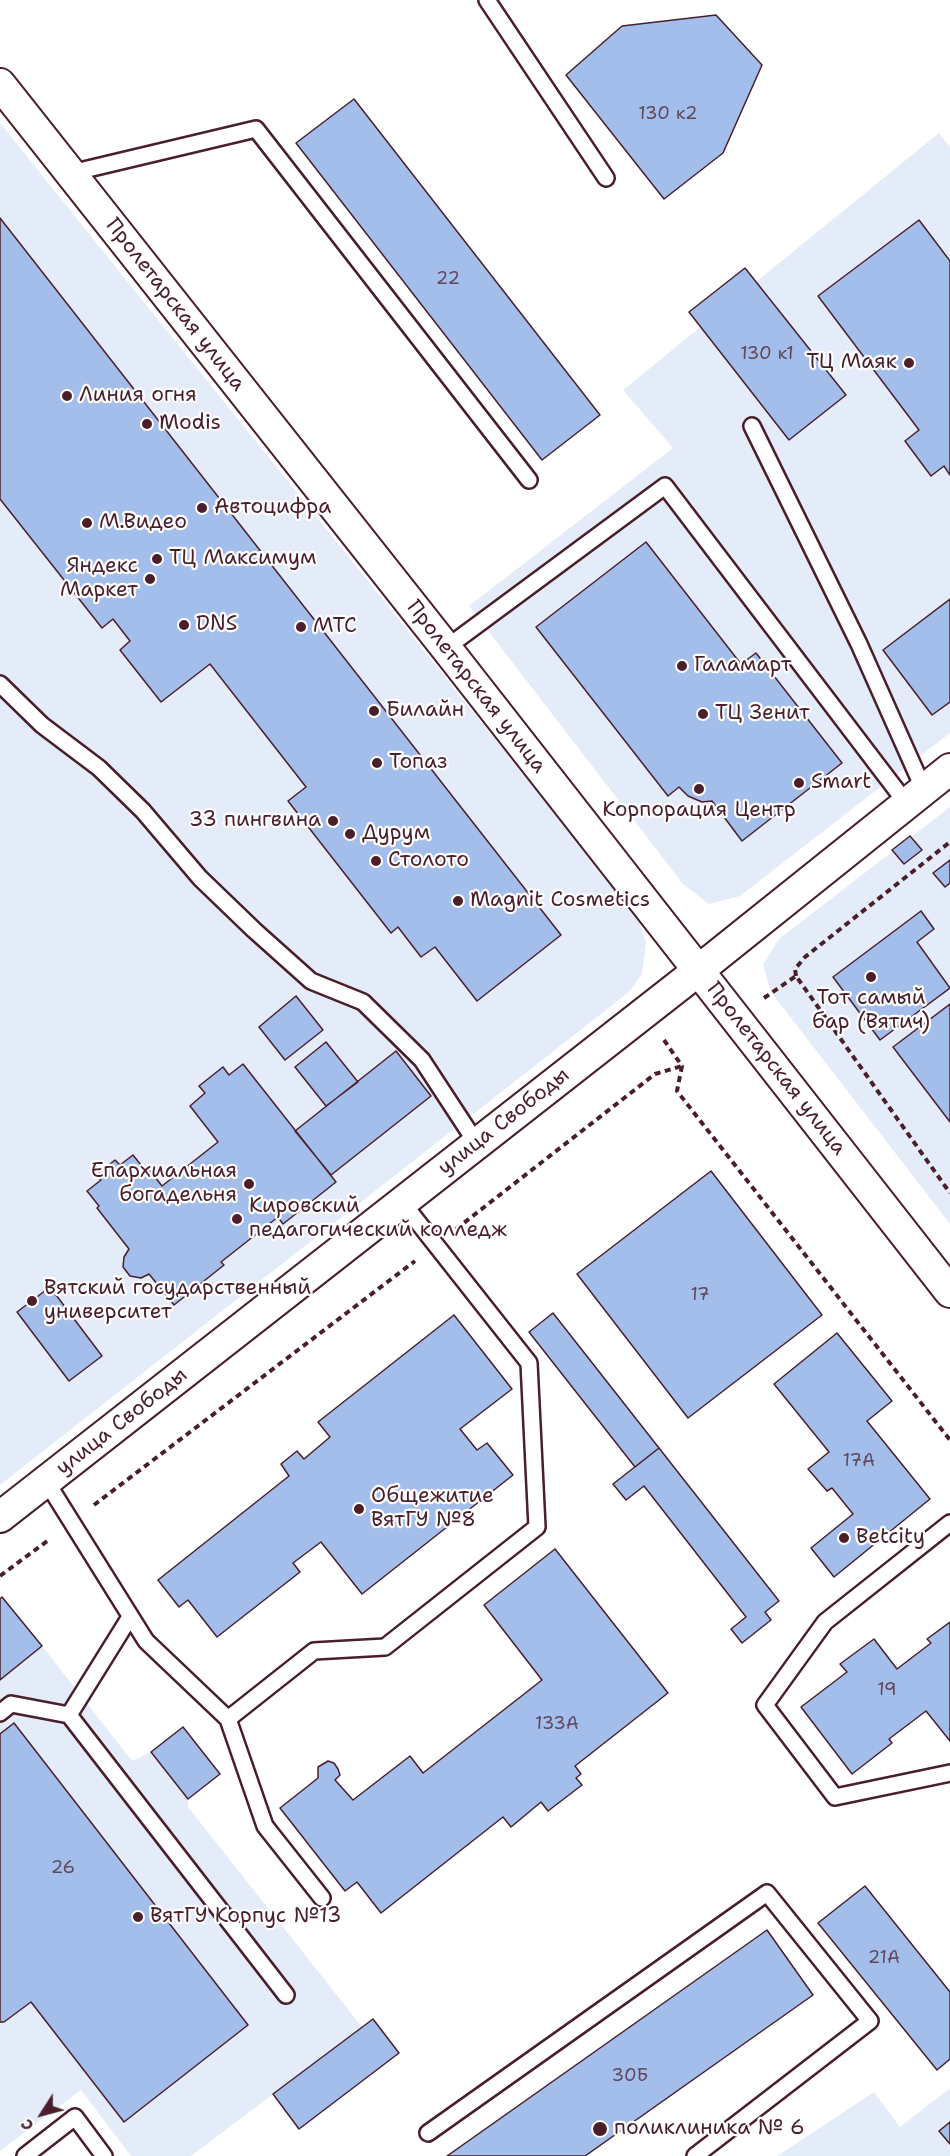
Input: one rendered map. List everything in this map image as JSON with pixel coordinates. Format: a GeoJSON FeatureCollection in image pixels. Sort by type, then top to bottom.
{"type":"FeatureCollection","features":[{"type":"Feature","properties":{"kind":"street","name":"Пролетарская улица"},"geometry":{"type":"LineString","coordinates":[[4,99],[71,173],[949,1289]]}},
{"type":"Feature","properties":{"kind":"street","name":"улица Свободы"},"geometry":{"type":"LineString","coordinates":[[0,1517],[699,970],[950,769]]}},
{"type":"Feature","properties":{"kind":"lane"},"geometry":{"type":"LineString","coordinates":[[487,0],[606,178]]}},
{"type":"Feature","properties":{"kind":"lane"},"geometry":{"type":"LineString","coordinates":[[71,173],[256,129],[530,480]]}},
{"type":"Feature","properties":{"kind":"lane"},"geometry":{"type":"LineString","coordinates":[[752,426],[859,644],[916,797]]}},
{"type":"Feature","properties":{"kind":"lane"},"geometry":{"type":"LineString","coordinates":[[446,648],[665,486],[916,797]]}},
{"type":"Feature","properties":{"kind":"lane"},"geometry":{"type":"LineString","coordinates":[[0,684],[42,725],[99,768],[143,811],[201,878],[311,981],[363,1002],[372,1010],[422,1060],[477,1144]]}},
{"type":"Feature","properties":{"kind":"lane"},"geometry":{"type":"LineString","coordinates":[[228,1719],[314,1651],[385,1647],[537,1527],[529,1363],[402,1202]]}},
{"type":"Feature","properties":{"kind":"lane"},"geometry":{"type":"LineString","coordinates":[[46,1481],[146,1641],[228,1719],[265,1826],[322,1898]]}},
{"type":"Feature","properties":{"kind":"lane"},"geometry":{"type":"LineString","coordinates":[[950,1523],[825,1622],[765,1705],[835,1797],[950,1773]]}},
{"type":"Feature","properties":{"kind":"lane"},"geometry":{"type":"LineString","coordinates":[[69,1715],[130,1617]]}},
{"type":"Feature","properties":{"kind":"lane"},"geometry":{"type":"LineString","coordinates":[[0,1713],[11,1704],[69,1715],[286,1995]]}},
{"type":"Feature","properties":{"kind":"lane"},"geometry":{"type":"LineString","coordinates":[[428,2133],[768,1893],[870,2021],[695,2156]]}},
{"type":"Feature","properties":{"kind":"lane"},"geometry":{"type":"LineString","coordinates":[[25,2156],[75,2117],[104,2156]]}},
{"type":"Feature","properties":{"kind":"path"},"geometry":{"type":"LineString","coordinates":[[950,842],[805,957],[795,969],[796,976],[950,1193]]}},
{"type":"Feature","properties":{"kind":"path"},"geometry":{"type":"LineString","coordinates":[[756,1004],[796,976]]}},
{"type":"Feature","properties":{"kind":"path"},"geometry":{"type":"LineString","coordinates":[[645,1012],[682,1066],[676,1092],[950,1440]]}},
{"type":"Feature","properties":{"kind":"path"},"geometry":{"type":"LineString","coordinates":[[0,1576],[436,1245],[655,1074],[682,1066]]}},
{"type":"Feature","properties":{"kind":"shaded area"},"geometry":{"type":"Polygon","coordinates":[[[0,123],[638,917],[646,943],[642,974],[629,992],[0,1485],[0,123]]]}},
{"type":"Feature","properties":{"kind":"shaded area"},"geometry":{"type":"Polygon","coordinates":[[[939,133],[950,147],[950,733],[740,896],[709,904],[683,884],[469,606],[673,448],[623,390],[939,133]]]}},
{"type":"Feature","properties":{"kind":"shaded area"},"geometry":{"type":"Polygon","coordinates":[[[950,807],[950,1224],[771,992],[763,965],[779,939],[950,807]]]}},
{"type":"Feature","properties":{"kind":"shaded area","name":"ВятГУ Корпус №13"},"geometry":{"type":"Polygon","coordinates":[[[42,1646],[132,1761],[151,1752],[188,1799],[188,1807],[362,2027],[191,2156],[131,2156],[81,2090],[0,2151],[0,1680],[42,1646]]]}},
{"type":"Feature","properties":{"kind":"shaded area"},"geometry":{"type":"Polygon","coordinates":[[[950,2088],[950,2156],[777,2156],[874,2092],[900,2127],[950,2088]]]}},
{"type":"Feature","properties":{"kind":"building"},"geometry":{"type":"Polygon","coordinates":[[[716,15],[762,65],[723,153],[664,199],[566,75],[622,26],[716,15]]]}},
{"type":"Feature","properties":{"kind":"building"},"geometry":{"type":"Polygon","coordinates":[[[354,99],[600,415],[542,460],[296,143],[354,99]]]}},
{"type":"Feature","properties":{"kind":"building","name":"ТЦ Максимум"},"geometry":{"type":"Polygon","coordinates":[[[0,218],[561,935],[477,1001],[435,947],[421,957],[398,927],[391,933],[288,801],[306,787],[210,664],[161,702],[120,650],[130,641],[113,619],[102,628],[0,499],[0,218]]]}},
{"type":"Feature","properties":{"kind":"building","name":"ТЦ Маяк"},"geometry":{"type":"Polygon","coordinates":[[[919,220],[950,261],[950,475],[944,466],[931,476],[905,441],[919,430],[818,296],[919,220]]]}},
{"type":"Feature","properties":{"kind":"building"},"geometry":{"type":"Polygon","coordinates":[[[745,268],[846,395],[789,440],[689,312],[745,268]]]}},
{"type":"Feature","properties":{"kind":"building","name":"ТЦ Зенит"},"geometry":{"type":"Polygon","coordinates":[[[646,542],[741,664],[756,653],[842,763],[742,841],[712,801],[702,802],[688,796],[679,787],[668,796],[536,627],[646,542]]]}},
{"type":"Feature","properties":{"kind":"building"},"geometry":{"type":"Polygon","coordinates":[[[950,599],[950,702],[932,715],[883,650],[950,599]]]}},
{"type":"Feature","properties":{"kind":"building"},"geometry":{"type":"Polygon","coordinates":[[[910,836],[922,850],[904,864],[892,850],[910,836]]]}},
{"type":"Feature","properties":{"kind":"building"},"geometry":{"type":"Polygon","coordinates":[[[950,860],[950,883],[945,887],[933,873],[950,860]]]}},
{"type":"Feature","properties":{"kind":"building"},"geometry":{"type":"Polygon","coordinates":[[[921,911],[934,929],[917,942],[950,988],[880,1040],[833,977],[921,911]]]}},
{"type":"Feature","properties":{"kind":"building"},"geometry":{"type":"Polygon","coordinates":[[[296,996],[323,1030],[285,1060],[259,1027],[296,996]]]}},
{"type":"Feature","properties":{"kind":"building"},"geometry":{"type":"Polygon","coordinates":[[[950,1004],[950,1122],[893,1047],[950,1004]]]}},
{"type":"Feature","properties":{"kind":"building"},"geometry":{"type":"Polygon","coordinates":[[[326,1042],[358,1082],[326,1106],[295,1067],[326,1042]]]}},
{"type":"Feature","properties":{"kind":"building"},"geometry":{"type":"Polygon","coordinates":[[[396,1051],[431,1096],[331,1175],[295,1131],[396,1051]]]}},
{"type":"Feature","properties":{"kind":"building","name":"Епархиальная богадельня"},"geometry":{"type":"Polygon","coordinates":[[[243,1064],[336,1182],[283,1224],[278,1217],[221,1262],[224,1265],[174,1305],[149,1274],[141,1278],[130,1276],[123,1267],[124,1257],[129,1249],[97,1208],[99,1206],[87,1191],[101,1180],[96,1175],[115,1160],[120,1165],[133,1155],[145,1170],[148,1168],[162,1186],[218,1142],[190,1106],[205,1093],[199,1086],[223,1067],[229,1075],[243,1064]]]}},
{"type":"Feature","properties":{"kind":"building"},"geometry":{"type":"Polygon","coordinates":[[[711,1171],[822,1315],[688,1418],[577,1274],[711,1171]]]}},
{"type":"Feature","properties":{"kind":"building"},"geometry":{"type":"Polygon","coordinates":[[[50,1287],[102,1356],[69,1381],[17,1312],[50,1287]]]}},
{"type":"Feature","properties":{"kind":"building"},"geometry":{"type":"Polygon","coordinates":[[[553,1313],[659,1448],[635,1467],[529,1332],[553,1313]]]}},
{"type":"Feature","properties":{"kind":"building","name":"Общежитие ВятГУ №8"},"geometry":{"type":"Polygon","coordinates":[[[454,1315],[512,1389],[460,1429],[477,1450],[487,1443],[513,1475],[362,1594],[321,1542],[293,1563],[300,1572],[217,1637],[188,1600],[179,1607],[158,1580],[289,1476],[281,1464],[297,1451],[304,1459],[330,1437],[318,1422],[454,1315]]]}},
{"type":"Feature","properties":{"kind":"building"},"geometry":{"type":"Polygon","coordinates":[[[837,1333],[892,1401],[867,1421],[930,1499],[834,1577],[811,1548],[853,1514],[832,1488],[827,1491],[808,1469],[829,1452],[774,1384],[837,1333]]]}},
{"type":"Feature","properties":{"kind":"building"},"geometry":{"type":"Polygon","coordinates":[[[659,1448],[779,1601],[765,1612],[771,1620],[742,1643],[731,1629],[746,1617],[644,1486],[626,1500],[613,1484],[659,1448]]]}},
{"type":"Feature","properties":{"kind":"building"},"geometry":{"type":"Polygon","coordinates":[[[555,1549],[668,1693],[575,1766],[581,1774],[576,1778],[582,1785],[548,1811],[541,1802],[511,1827],[503,1817],[381,1913],[357,1882],[345,1891],[280,1808],[318,1778],[318,1767],[328,1761],[334,1763],[338,1769],[340,1775],[335,1780],[353,1800],[410,1756],[423,1773],[542,1680],[484,1605],[555,1549]]]}},
{"type":"Feature","properties":{"kind":"building"},"geometry":{"type":"Polygon","coordinates":[[[2,1597],[42,1646],[0,1680],[0,1599],[2,1597]]]}},
{"type":"Feature","properties":{"kind":"building"},"geometry":{"type":"Polygon","coordinates":[[[950,1622],[950,1741],[926,1711],[889,1739],[892,1743],[852,1774],[801,1707],[847,1672],[840,1664],[874,1639],[897,1669],[931,1643],[927,1639],[950,1622]]]}},
{"type":"Feature","properties":{"kind":"building","name":"ВятГУ Корпус №13"},"geometry":{"type":"Polygon","coordinates":[[[14,1723],[248,2025],[124,2122],[31,2002],[4,2022],[0,2022],[0,1734],[14,1723]]]}},
{"type":"Feature","properties":{"kind":"building"},"geometry":{"type":"Polygon","coordinates":[[[183,1727],[220,1774],[188,1799],[151,1752],[183,1727]]]}},
{"type":"Feature","properties":{"kind":"building"},"geometry":{"type":"Polygon","coordinates":[[[865,1886],[950,1992],[950,2059],[937,2070],[818,1923],[865,1886]]]}},
{"type":"Feature","properties":{"kind":"building"},"geometry":{"type":"Polygon","coordinates":[[[767,1930],[813,1995],[585,2156],[447,2156],[767,1930]]]}},
{"type":"Feature","properties":{"kind":"building"},"geometry":{"type":"Polygon","coordinates":[[[373,2019],[399,2053],[299,2129],[273,2094],[373,2019]]]}},
{"type":"Feature","properties":{"kind":"building"},"geometry":{"type":"Polygon","coordinates":[[[950,2122],[950,2144],[939,2131],[950,2122]]]}},
{"type":"Feature","properties":{"kind":"place","name":"ТЦ Маяк"},"geometry":{"type":"Point","coordinates":[909,363]}},
{"type":"Feature","properties":{"kind":"place","name":"Линия огня"},"geometry":{"type":"Point","coordinates":[67,396]}},
{"type":"Feature","properties":{"kind":"place","name":"Modis"},"geometry":{"type":"Point","coordinates":[147,424]}},
{"type":"Feature","properties":{"kind":"place","name":"Автоцифра"},"geometry":{"type":"Point","coordinates":[202,508]}},
{"type":"Feature","properties":{"kind":"place","name":"М.Видео"},"geometry":{"type":"Point","coordinates":[87,523]}},
{"type":"Feature","properties":{"kind":"place","name":"ТЦ Максимум"},"geometry":{"type":"Point","coordinates":[157,559]}},
{"type":"Feature","properties":{"kind":"place","name":"Яндекс Маркет"},"geometry":{"type":"Point","coordinates":[150,579]}},
{"type":"Feature","properties":{"kind":"place","name":"DNS"},"geometry":{"type":"Point","coordinates":[184,625]}},
{"type":"Feature","properties":{"kind":"place","name":"МТС"},"geometry":{"type":"Point","coordinates":[301,627]}},
{"type":"Feature","properties":{"kind":"place","name":"Галамарт"},"geometry":{"type":"Point","coordinates":[682,666]}},
{"type":"Feature","properties":{"kind":"place","name":"Билайн"},"geometry":{"type":"Point","coordinates":[374,711]}},
{"type":"Feature","properties":{"kind":"place","name":"ТЦ Зенит"},"geometry":{"type":"Point","coordinates":[703,714]}},
{"type":"Feature","properties":{"kind":"place","name":"Топаз"},"geometry":{"type":"Point","coordinates":[377,763]}},
{"type":"Feature","properties":{"kind":"place","name":"Smart"},"geometry":{"type":"Point","coordinates":[799,783]}},
{"type":"Feature","properties":{"kind":"place","name":"Корпорация Центр"},"geometry":{"type":"Point","coordinates":[699,789]}},
{"type":"Feature","properties":{"kind":"place","name":"33 пингвина"},"geometry":{"type":"Point","coordinates":[333,821]}},
{"type":"Feature","properties":{"kind":"place","name":"Дурум"},"geometry":{"type":"Point","coordinates":[350,834]}},
{"type":"Feature","properties":{"kind":"place","name":"Столото"},"geometry":{"type":"Point","coordinates":[376,861]}},
{"type":"Feature","properties":{"kind":"place","name":"Magnit Cosmetics"},"geometry":{"type":"Point","coordinates":[458,901]}},
{"type":"Feature","properties":{"kind":"place","name":"Тот самый бар (Вятич)"},"geometry":{"type":"Point","coordinates":[871,977]}},
{"type":"Feature","properties":{"kind":"place","name":"Епархиальная богадельня"},"geometry":{"type":"Point","coordinates":[249,1184]}},
{"type":"Feature","properties":{"kind":"place","name":"Кировский педагогический колледж"},"geometry":{"type":"Point","coordinates":[237,1219]}},
{"type":"Feature","properties":{"kind":"place","name":"Вятский государственный университет"},"geometry":{"type":"Point","coordinates":[32,1301]}},
{"type":"Feature","properties":{"kind":"place","name":"Общежитие ВятГУ №8"},"geometry":{"type":"Point","coordinates":[359,1509]}},
{"type":"Feature","properties":{"kind":"place","name":"Betcity"},"geometry":{"type":"Point","coordinates":[844,1538]}},
{"type":"Feature","properties":{"kind":"place","name":"ВятГУ Корпус №13"},"geometry":{"type":"Point","coordinates":[138,1917]}},
{"type":"Feature","properties":{"kind":"place","name":"поликлиника № 6"},"geometry":{"type":"Point","coordinates":[600,2129]}}]}
